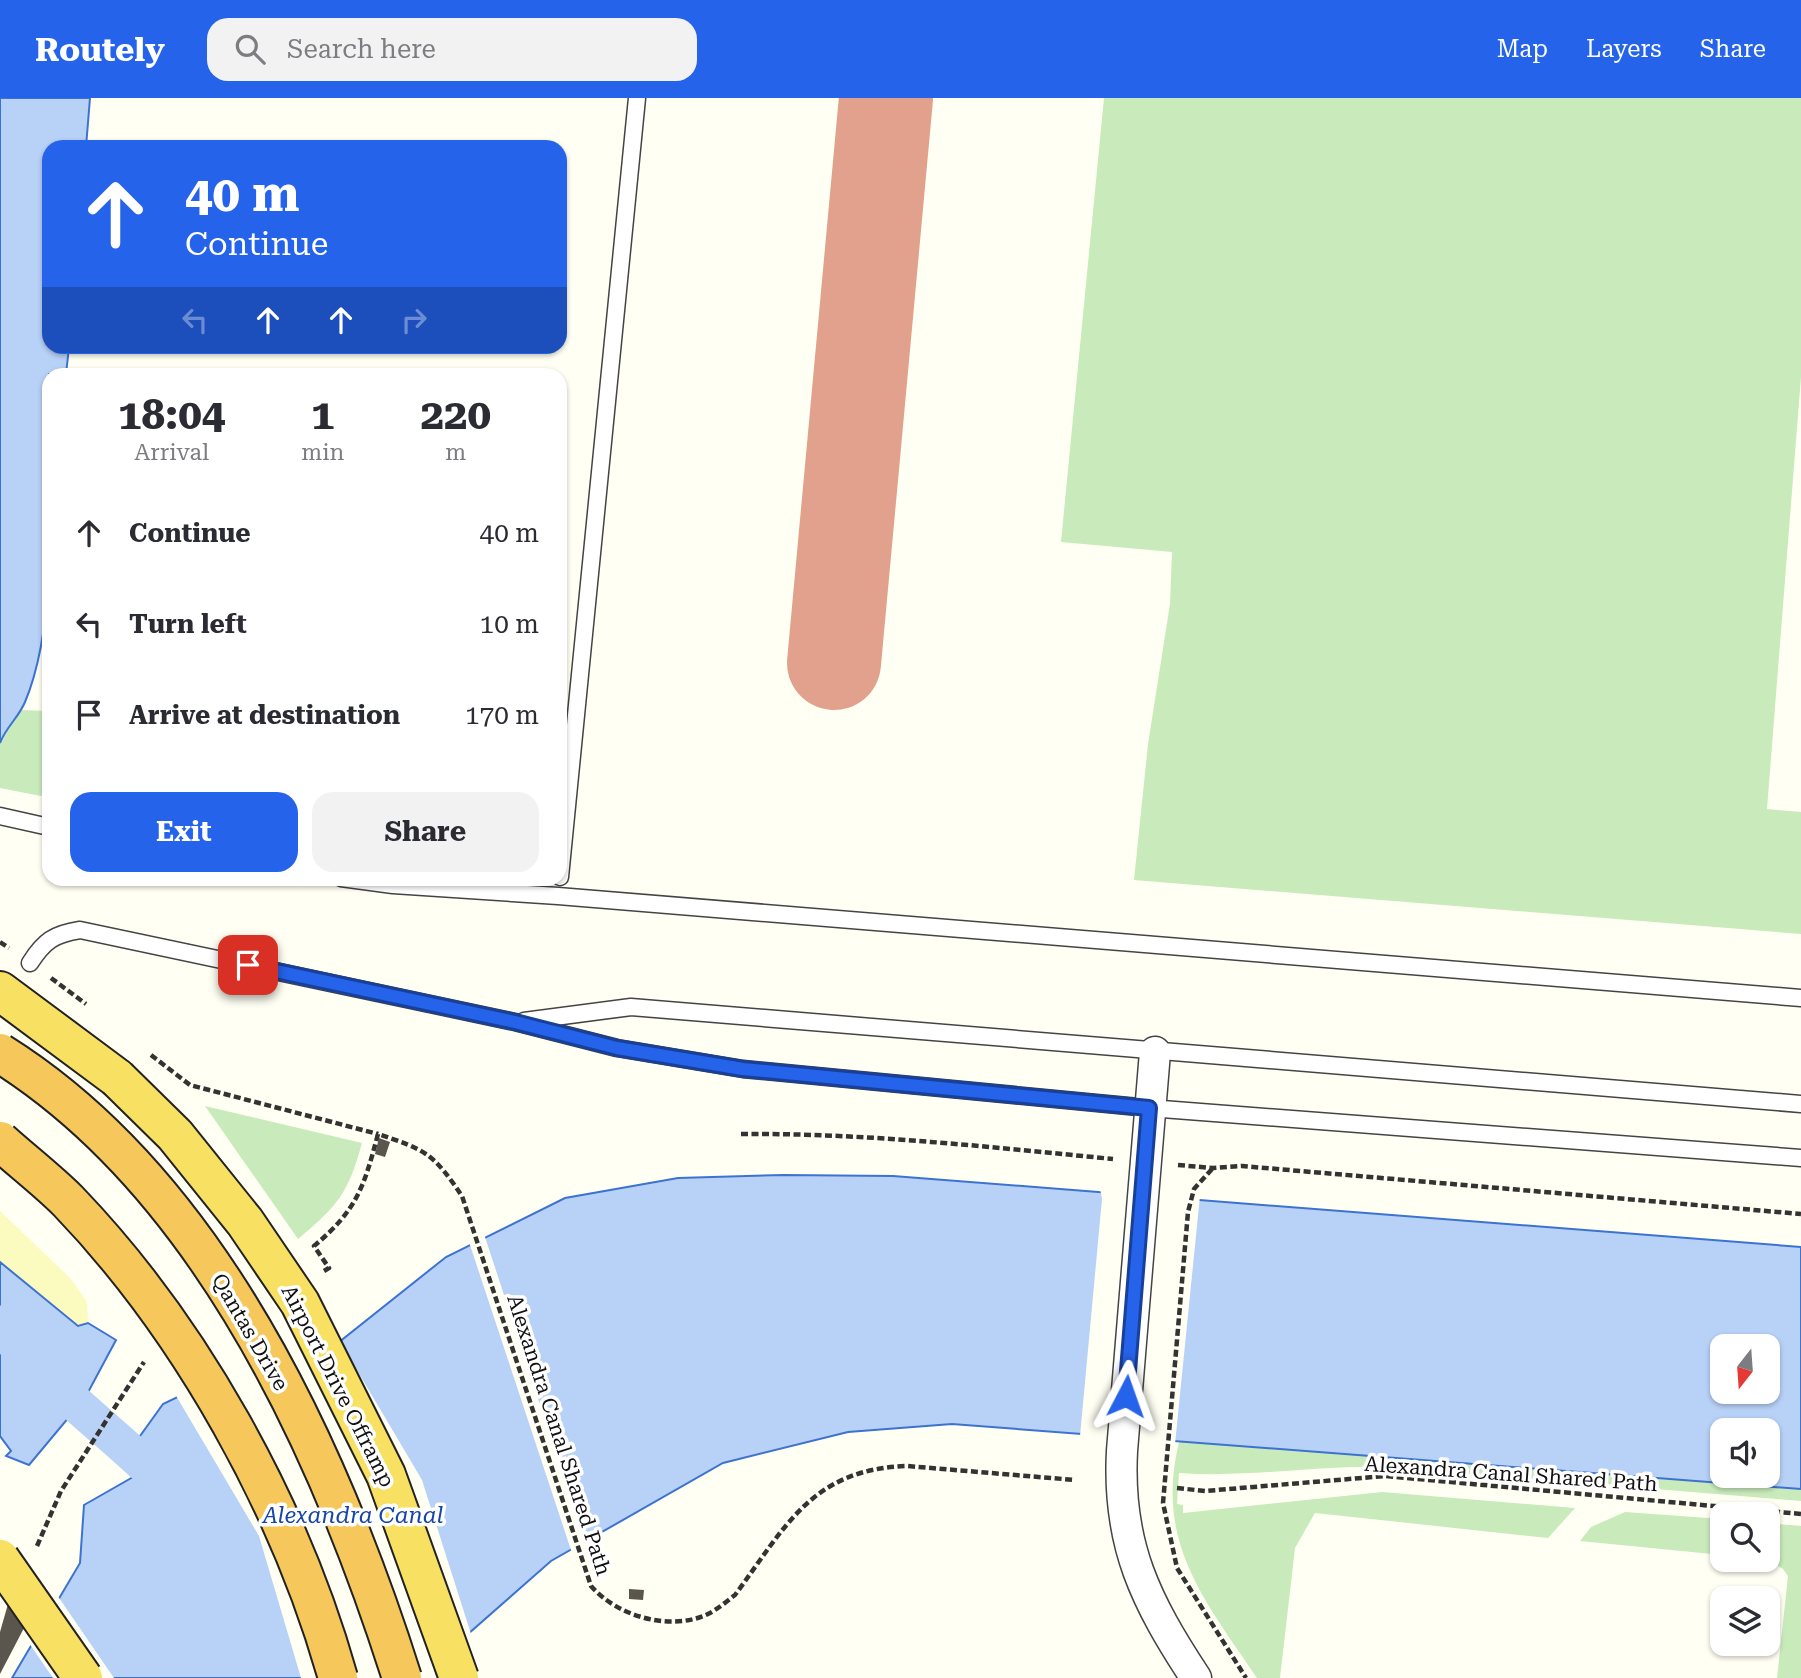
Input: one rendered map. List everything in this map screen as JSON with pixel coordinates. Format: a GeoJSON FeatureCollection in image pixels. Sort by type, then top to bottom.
{"type":"FeatureCollection","features":[{"type":"Feature","properties":{"kind":"highway","name":"Airport Drive Offramp"},"geometry":{"type":"LineString","coordinates":[[0,991],[117,1078],[175,1135],[245,1222],[292,1291],[386,1475],[459,1678]]}},
{"type":"Feature","properties":{"kind":"highway","name":"Qantas Drive"},"geometry":{"type":"LineString","coordinates":[[0,1053],[85,1118],[142,1174],[192,1236],[228,1289],[304,1424],[381,1613],[401,1678]]}},
{"type":"Feature","properties":{"kind":"highway"},"geometry":{"type":"LineString","coordinates":[[0,1141],[67,1201],[141,1288],[194,1364],[268,1494],[326,1636],[338,1678]]}},
{"type":"Feature","properties":{"kind":"highway"},"geometry":{"type":"LineString","coordinates":[[0,1559],[83,1678]]}},
{"type":"Feature","properties":{"kind":"street"},"geometry":{"type":"LineString","coordinates":[[1154,1052],[1122,1451],[1122,1507],[1132,1560],[1155,1612],[1196,1678]]}},
{"type":"Feature","properties":{"kind":"lane"},"geometry":{"type":"LineString","coordinates":[[567,807],[637,98]]}},
{"type":"Feature","properties":{"kind":"lane"},"geometry":{"type":"LineString","coordinates":[[0,816],[42,825]]}},
{"type":"Feature","properties":{"kind":"lane"},"geometry":{"type":"LineString","coordinates":[[393,886],[558,896],[1801,998]]}},
{"type":"Feature","properties":{"kind":"lane"},"geometry":{"type":"LineString","coordinates":[[558,896],[559,886]]}},
{"type":"Feature","properties":{"kind":"lane"},"geometry":{"type":"LineString","coordinates":[[30,963],[43,943],[58,933],[79,930],[515,1022],[617,1048],[743,1069],[1149,1108],[1801,1158]]}},
{"type":"Feature","properties":{"kind":"lane"},"geometry":{"type":"LineString","coordinates":[[515,1022],[631,1007],[1801,1104]]}},
{"type":"Feature","properties":{"kind":"path"},"geometry":{"type":"LineString","coordinates":[[0,942],[91,1009]]}},
{"type":"Feature","properties":{"kind":"path","name":"Alexandra Canal Shared Path"},"geometry":{"type":"LineString","coordinates":[[146,1051],[190,1085],[378,1134],[425,1151],[440,1163],[463,1196],[591,1586],[611,1604],[653,1620],[681,1620],[706,1615],[736,1595],[802,1507],[830,1484],[871,1469],[907,1466],[1075,1480]]}},
{"type":"Feature","properties":{"kind":"path"},"geometry":{"type":"LineString","coordinates":[[324,1271],[329,1268],[314,1246],[335,1229],[363,1190],[378,1134]]}},
{"type":"Feature","properties":{"kind":"path"},"geometry":{"type":"LineString","coordinates":[[741,1134],[844,1136],[1089,1156]]}},
{"type":"Feature","properties":{"kind":"path"},"geometry":{"type":"LineString","coordinates":[[1200,1167],[1242,1166],[1801,1214]]}},
{"type":"Feature","properties":{"kind":"path"},"geometry":{"type":"LineString","coordinates":[[1213,1168],[1194,1189],[1188,1212],[1163,1503],[1177,1568],[1246,1678]]}},
{"type":"Feature","properties":{"kind":"path"},"geometry":{"type":"LineString","coordinates":[[61,1492],[144,1362]]}},
{"type":"Feature","properties":{"kind":"path","name":"Alexandra Canal Shared Path"},"geometry":{"type":"LineString","coordinates":[[1177,1488],[1205,1491],[1385,1476],[1801,1514]]}},
{"type":"Feature","properties":{"kind":"shaded area"},"geometry":{"type":"Polygon","coordinates":[[[1104,98],[1801,98],[1801,377],[1767,809],[1801,812],[1801,934],[1134,880],[1148,744],[1170,604],[1172,552],[1061,542],[1104,98]]]}},
{"type":"Feature","properties":{"kind":"shaded area"},"geometry":{"type":"Polygon","coordinates":[[[20,710],[42,711],[41,796],[0,788],[0,743],[20,710]]]}},
{"type":"Feature","properties":{"kind":"shaded area"},"geometry":{"type":"Polygon","coordinates":[[[205,1106],[362,1143],[352,1175],[340,1197],[323,1217],[298,1239],[205,1106]]]}},
{"type":"Feature","properties":{"kind":"shaded area"},"geometry":{"type":"Polygon","coordinates":[[[1181,1435],[1710,1480],[1710,1488],[1801,1488],[1801,1501],[1387,1467],[1231,1474],[1179,1473],[1177,1504],[1183,1505],[1183,1513],[1382,1492],[1575,1508],[1548,1538],[1315,1513],[1295,1548],[1280,1678],[1257,1678],[1218,1621],[1188,1566],[1178,1536],[1173,1506],[1174,1472],[1181,1435]]]}},
{"type":"Feature","properties":{"kind":"shaded area"},"geometry":{"type":"Polygon","coordinates":[[[1625,1512],[1710,1518],[1710,1554],[1580,1541],[1591,1527],[1625,1512]]]}},
{"type":"Feature","properties":{"kind":"shaded area"},"geometry":{"type":"Polygon","coordinates":[[[1780,1524],[1801,1526],[1801,1678],[1777,1678],[1788,1576],[1780,1567],[1780,1524]]]}},
{"type":"Feature","properties":{"kind":"sand"},"geometry":{"type":"Polygon","coordinates":[[[0,1211],[70,1278],[87,1302],[88,1323],[78,1326],[0,1262],[0,1211]]]}},
{"type":"Feature","properties":{"kind":"water"},"geometry":{"type":"Polygon","coordinates":[[[0,98],[90,98],[87,140],[42,140],[42,354],[68,354],[67,368],[42,368],[42,638],[25,702],[0,743],[0,98]]]}},
{"type":"Feature","properties":{"kind":"water","name":"Alexandra Canal"},"geometry":{"type":"Polygon","coordinates":[[[893,1176],[1801,1247],[1801,1489],[1780,1487],[1780,1418],[1710,1418],[1710,1482],[952,1424],[848,1432],[723,1463],[551,1561],[418,1678],[12,1678],[80,1563],[84,1505],[133,1477],[130,1450],[163,1404],[223,1375],[259,1377],[324,1354],[446,1257],[565,1198],[678,1178],[893,1176]]]}},
{"type":"Feature","properties":{"kind":"water"},"geometry":{"type":"Polygon","coordinates":[[[0,1262],[78,1326],[88,1323],[116,1340],[85,1398],[29,1465],[6,1456],[11,1451],[0,1436],[0,1262]]]}},
{"type":"Feature","properties":{"kind":"pier"},"geometry":{"type":"Polygon","coordinates":[[[1100,1189],[1200,1196],[1175,1444],[1080,1436],[1102,1199],[1100,1189]]]}},
{"type":"Feature","properties":{"kind":"pier"},"geometry":{"type":"Polygon","coordinates":[[[484,1234],[586,1545],[572,1553],[469,1242],[484,1234]]]}},
{"type":"Feature","properties":{"kind":"pier"},"geometry":{"type":"Polygon","coordinates":[[[338,1338],[422,1480],[471,1634],[423,1678],[301,1678],[259,1536],[175,1394],[222,1372],[258,1373],[322,1351],[338,1338]]]}},
{"type":"Feature","properties":{"kind":"pier"},"geometry":{"type":"Polygon","coordinates":[[[57,1595],[114,1678],[53,1678],[29,1643],[57,1595]]]}},
{"type":"Feature","properties":{"kind":"building"},"geometry":{"type":"Polygon","coordinates":[[[379,1138],[390,1142],[385,1157],[375,1154],[379,1138]]]}},
{"type":"Feature","properties":{"kind":"building"},"geometry":{"type":"Polygon","coordinates":[[[629,1589],[644,1590],[643,1600],[629,1599],[629,1589]]]}},
{"type":"Feature","properties":{"kind":"building"},"geometry":{"type":"Polygon","coordinates":[[[8,1604],[24,1628],[0,1674],[0,1632],[8,1604]]]}},
{"type":"Feature","properties":{"kind":"waterway"},"geometry":{"type":"LineString","coordinates":[[0,1324],[38,1368],[167,1486]]}},
{"type":"Feature","properties":{"kind":"taxiway"},"geometry":{"type":"LineString","coordinates":[[834,663],[886,98]]}},
{"type":"Feature","properties":{"kind":"route"},"geometry":{"type":"LineString","coordinates":[[248,965],[515,1022],[617,1048],[743,1069],[1149,1108],[1126,1396]]}}]}
